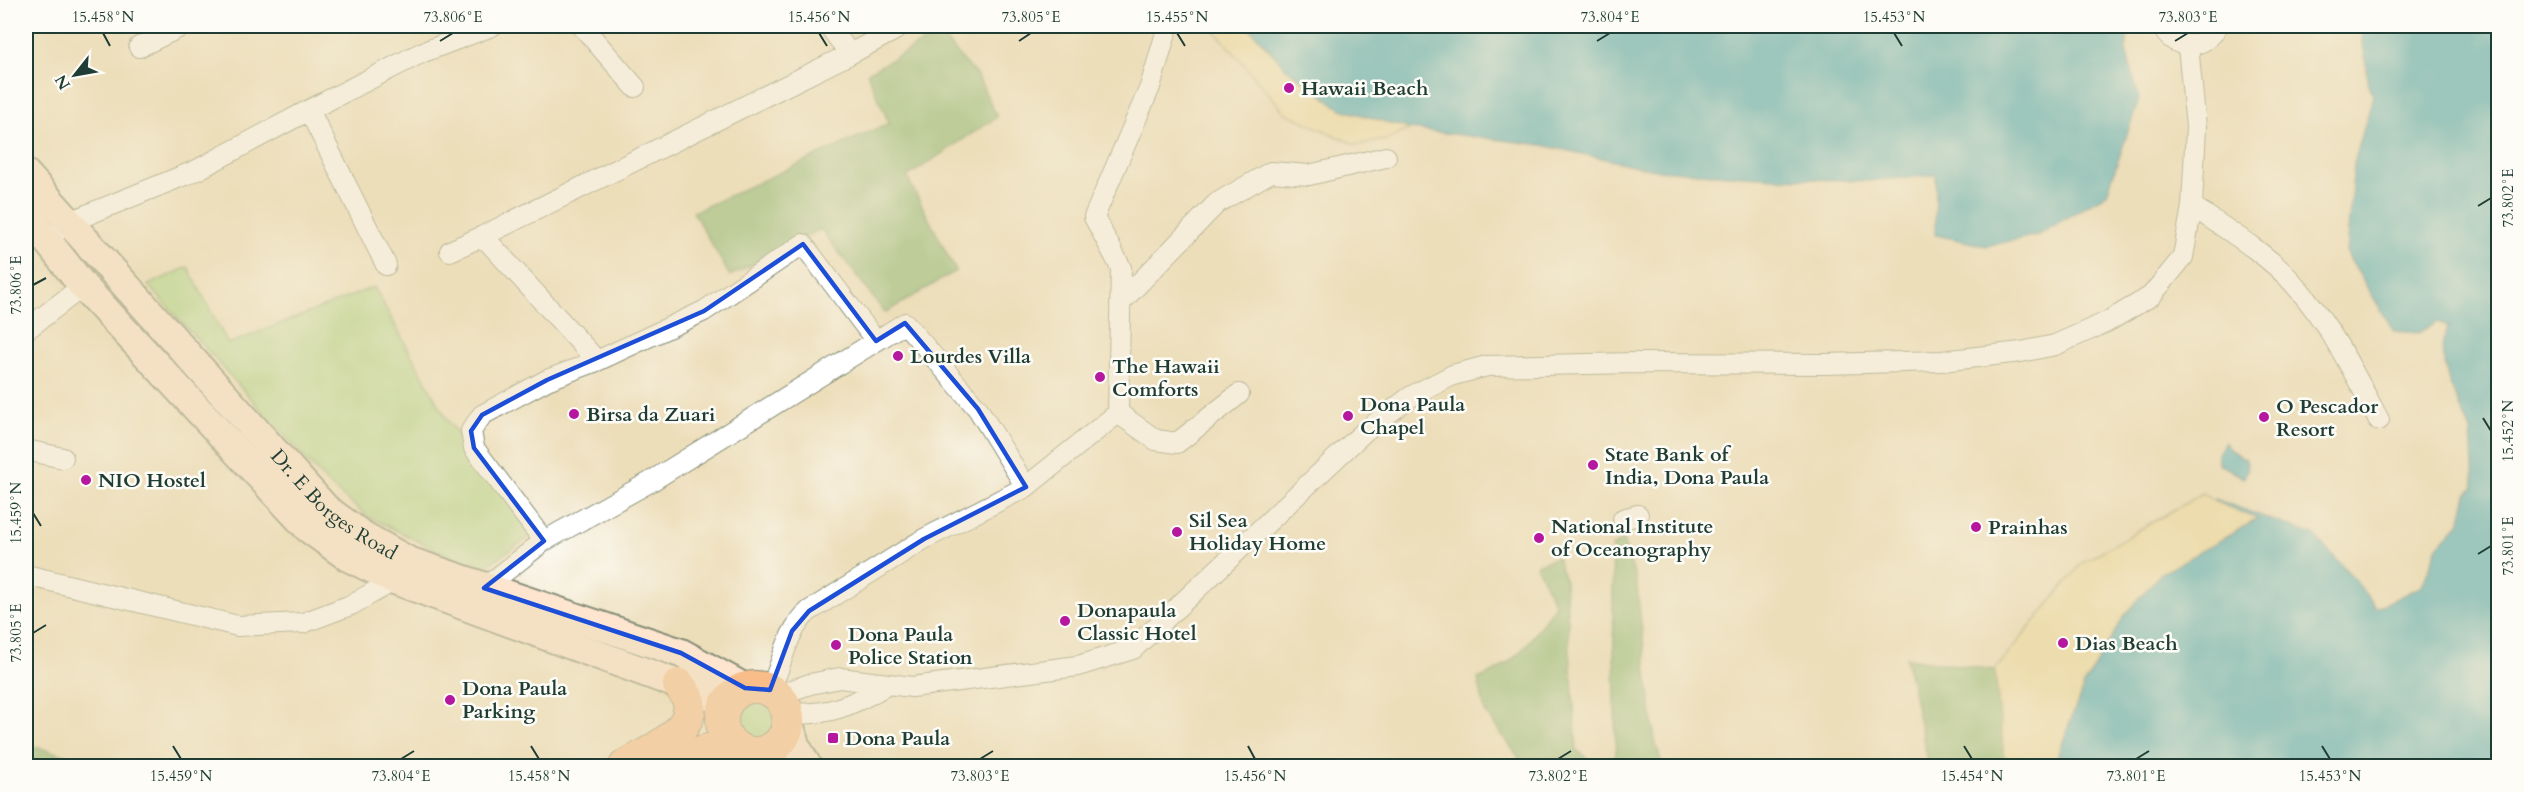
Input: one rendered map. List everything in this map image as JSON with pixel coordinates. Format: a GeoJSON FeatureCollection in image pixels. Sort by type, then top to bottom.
{"type":"FeatureCollection","features":[{"type":"Feature","properties":{"kind":"main road","name":"Dr. E Borges Road"},"geometry":{"type":"LineString","coordinates":[[26,174],[83,286],[308,528],[348,557],[401,571],[484,588],[681,653],[766,701]]}},
{"type":"Feature","properties":{"kind":"main road","name":"Dr. E Borges Road"},"geometry":{"type":"LineString","coordinates":[[26,214],[57,232],[326,509],[362,535],[401,571],[679,685],[766,701]]}},
{"type":"Feature","properties":{"kind":"main road"},"geometry":{"type":"LineString","coordinates":[[679,685],[688,700],[689,711],[681,731]]}},
{"type":"Feature","properties":{"kind":"main road"},"geometry":{"type":"LineString","coordinates":[[626,766],[681,731],[766,701]]}},
{"type":"Feature","properties":{"kind":"main road"},"geometry":{"type":"LineString","coordinates":[[755,755],[723,729],[723,711],[766,701]]}},
{"type":"Feature","properties":{"kind":"main road"},"geometry":{"type":"LineString","coordinates":[[655,766],[668,760],[755,755],[777,746],[787,729],[766,701]]}},
{"type":"Feature","properties":{"kind":"main road"},"geometry":{"type":"LineString","coordinates":[[766,701],[807,766]]}},
{"type":"Feature","properties":{"kind":"street"},"geometry":{"type":"LineString","coordinates":[[139,47],[182,26]]}},
{"type":"Feature","properties":{"kind":"street"},"geometry":{"type":"LineString","coordinates":[[57,232],[197,170],[421,53],[492,26]]}},
{"type":"Feature","properties":{"kind":"street"},"geometry":{"type":"LineString","coordinates":[[582,26],[635,87]]}},
{"type":"Feature","properties":{"kind":"street"},"geometry":{"type":"LineString","coordinates":[[829,26],[850,54]]}},
{"type":"Feature","properties":{"kind":"street"},"geometry":{"type":"LineString","coordinates":[[450,251],[850,54],[899,26]]}},
{"type":"Feature","properties":{"kind":"street"},"geometry":{"type":"LineString","coordinates":[[1118,413],[1121,268],[1094,217],[1150,87],[1168,26]]}},
{"type":"Feature","properties":{"kind":"street"},"geometry":{"type":"LineString","coordinates":[[2162,26],[2170,38],[2188,46],[2207,40],[2217,26]]}},
{"type":"Feature","properties":{"kind":"street"},"geometry":{"type":"LineString","coordinates":[[766,701],[810,684],[840,678],[885,686],[912,687],[1078,666],[1132,650],[1365,431],[1410,397],[1453,375],[1487,366],[1942,361],[2021,352],[2055,345],[2107,322],[2151,296],[2183,257],[2192,206],[2196,127],[2188,46]]}},
{"type":"Feature","properties":{"kind":"street"},"geometry":{"type":"LineString","coordinates":[[309,110],[386,265]]}},
{"type":"Feature","properties":{"kind":"street"},"geometry":{"type":"LineString","coordinates":[[1120,303],[1217,203],[1271,172],[1309,175],[1386,157]]}},
{"type":"Feature","properties":{"kind":"street"},"geometry":{"type":"LineString","coordinates":[[2192,206],[2247,243],[2294,282],[2331,332],[2379,420]]}},
{"type":"Feature","properties":{"kind":"street"},"geometry":{"type":"LineString","coordinates":[[483,236],[597,361]]}},
{"type":"Feature","properties":{"kind":"street"},"geometry":{"type":"LineString","coordinates":[[544,541],[474,448],[471,431],[482,415],[547,380],[597,361],[704,311],[803,244],[876,341]]}},
{"type":"Feature","properties":{"kind":"street"},"geometry":{"type":"LineString","coordinates":[[26,330],[83,286]]}},
{"type":"Feature","properties":{"kind":"street"},"geometry":{"type":"LineString","coordinates":[[484,588],[544,541],[650,482],[905,323],[978,409],[1026,487]]}},
{"type":"Feature","properties":{"kind":"street"},"geometry":{"type":"LineString","coordinates":[[1118,413],[1156,440],[1177,443],[1239,394]]}},
{"type":"Feature","properties":{"kind":"street"},"geometry":{"type":"LineString","coordinates":[[766,701],[779,672],[792,631],[799,619],[809,610],[924,539],[1026,487],[1118,413]]}},
{"type":"Feature","properties":{"kind":"street"},"geometry":{"type":"LineString","coordinates":[[26,450],[63,458]]}},
{"type":"Feature","properties":{"kind":"street"},"geometry":{"type":"LineString","coordinates":[[26,575],[238,626],[303,623],[351,605],[401,571]]}},
{"type":"Feature","properties":{"kind":"street"},"geometry":{"type":"LineString","coordinates":[[766,701],[805,715],[859,702],[885,686]]}},
{"type":"Feature","properties":{"kind":"highlighted area"},"geometry":{"type":"Polygon","coordinates":[[[803,244],[876,341],[905,323],[978,409],[1026,487],[924,539],[809,611],[792,631],[770,690],[745,688],[681,653],[484,588],[544,541],[474,448],[471,431],[482,415],[547,380],[704,311],[803,244]]]}},
{"type":"Feature","properties":{"kind":"green space"},"geometry":{"type":"Polygon","coordinates":[[[939,33],[978,77],[997,117],[907,177],[956,271],[885,313],[821,229],[730,276],[693,212],[889,123],[867,73],[939,33]]]}},
{"type":"Feature","properties":{"kind":"green space"},"geometry":{"type":"Polygon","coordinates":[[[188,267],[228,344],[374,287],[448,421],[534,534],[479,571],[367,516],[329,485],[148,285],[188,267]]]}},
{"type":"Feature","properties":{"kind":"green space"},"geometry":{"type":"Polygon","coordinates":[[[1623,540],[1636,580],[1655,740],[1662,766],[1525,766],[1485,712],[1478,679],[1504,666],[1514,658],[1531,640],[1555,605],[1536,565],[1557,557],[1565,582],[1577,750],[1591,761],[1616,757],[1612,547],[1623,540]]]}},
{"type":"Feature","properties":{"kind":"green space"},"geometry":{"type":"Polygon","coordinates":[[[1906,658],[1995,670],[2005,766],[1929,766],[1906,658]]]}},
{"type":"Feature","properties":{"kind":"green space"},"geometry":{"type":"Polygon","coordinates":[[[753,698],[769,704],[775,720],[769,736],[753,742],[737,736],[731,720],[737,704],[753,698]]]}},
{"type":"Feature","properties":{"kind":"green space"},"geometry":{"type":"Polygon","coordinates":[[[26,744],[102,766],[26,766],[26,744]]]}},
{"type":"Feature","properties":{"kind":"green space"},"geometry":{"type":"Polygon","coordinates":[[[324,757],[384,766],[260,766],[324,757]]]}},
{"type":"Feature","properties":{"kind":"sand","name":"Hawaii Beach"},"geometry":{"type":"Polygon","coordinates":[[[1211,26],[1247,26],[1285,67],[1341,109],[1410,129],[1387,140],[1356,145],[1285,113],[1211,26]]]}},
{"type":"Feature","properties":{"kind":"sand","name":"Dias Beach"},"geometry":{"type":"Polygon","coordinates":[[[2203,493],[2212,500],[2258,519],[2160,574],[2083,687],[2054,766],[2005,766],[1995,670],[2083,562],[2203,493]]]}},
{"type":"Feature","properties":{"kind":"water"},"geometry":{"type":"Polygon","coordinates":[[[1248,26],[2129,26],[2126,50],[2139,99],[2107,194],[2038,235],[1986,246],[1935,235],[1936,175],[1870,181],[1774,178],[1654,170],[1542,145],[1410,129],[1341,109],[1285,67],[1248,26]]]}},
{"type":"Feature","properties":{"kind":"water"},"geometry":{"type":"Polygon","coordinates":[[[2364,26],[2498,26],[2498,766],[2054,766],[2083,687],[2124,616],[2160,574],[2258,519],[2212,500],[2215,499],[2314,535],[2352,576],[2376,608],[2422,586],[2438,546],[2460,522],[2467,494],[2474,487],[2471,431],[2448,380],[2442,347],[2448,326],[2438,322],[2419,333],[2394,331],[2346,253],[2354,163],[2373,96],[2368,81],[2362,36],[2364,26]]]}},
{"type":"Feature","properties":{"kind":"water"},"geometry":{"type":"Polygon","coordinates":[[[2225,442],[2228,448],[2246,459],[2248,469],[2244,478],[2218,463],[2217,453],[2225,442]]]}},
{"type":"Feature","properties":{"kind":"place","name":"Hawaii Beach"},"geometry":{"type":"Point","coordinates":[1289,88]}},
{"type":"Feature","properties":{"kind":"place","name":"Lourdes Villa"},"geometry":{"type":"Point","coordinates":[898,356]}},
{"type":"Feature","properties":{"kind":"place","name":"The Hawaii Comforts"},"geometry":{"type":"Point","coordinates":[1100,377]}},
{"type":"Feature","properties":{"kind":"place","name":"Birsa da Zuari"},"geometry":{"type":"Point","coordinates":[574,414]}},
{"type":"Feature","properties":{"kind":"place","name":"Dona Paula Chapel"},"geometry":{"type":"Point","coordinates":[1348,416]}},
{"type":"Feature","properties":{"kind":"place","name":"O Pescador Resort"},"geometry":{"type":"Point","coordinates":[2264,417]}},
{"type":"Feature","properties":{"kind":"place","name":"State Bank of India, Dona Paula"},"geometry":{"type":"Point","coordinates":[1593,465]}},
{"type":"Feature","properties":{"kind":"place","name":"NIO Hostel"},"geometry":{"type":"Point","coordinates":[86,480]}},
{"type":"Feature","properties":{"kind":"place","name":"Prainhas"},"geometry":{"type":"Point","coordinates":[1976,527]}},
{"type":"Feature","properties":{"kind":"place","name":"Sil Sea Holiday Home"},"geometry":{"type":"Point","coordinates":[1177,532]}},
{"type":"Feature","properties":{"kind":"place","name":"National Institute of Oceanography"},"geometry":{"type":"Point","coordinates":[1539,538]}},
{"type":"Feature","properties":{"kind":"place","name":"Donapaula Classic Hotel"},"geometry":{"type":"Point","coordinates":[1065,621]}},
{"type":"Feature","properties":{"kind":"place","name":"Dias Beach"},"geometry":{"type":"Point","coordinates":[2063,643]}},
{"type":"Feature","properties":{"kind":"place","name":"Dona Paula Police Station"},"geometry":{"type":"Point","coordinates":[836,645]}},
{"type":"Feature","properties":{"kind":"place","name":"Dona Paula Parking"},"geometry":{"type":"Point","coordinates":[450,700]}},
{"type":"Feature","properties":{"kind":"place","name":"Dona Paula"},"geometry":{"type":"Point","coordinates":[833,738]}}]}
